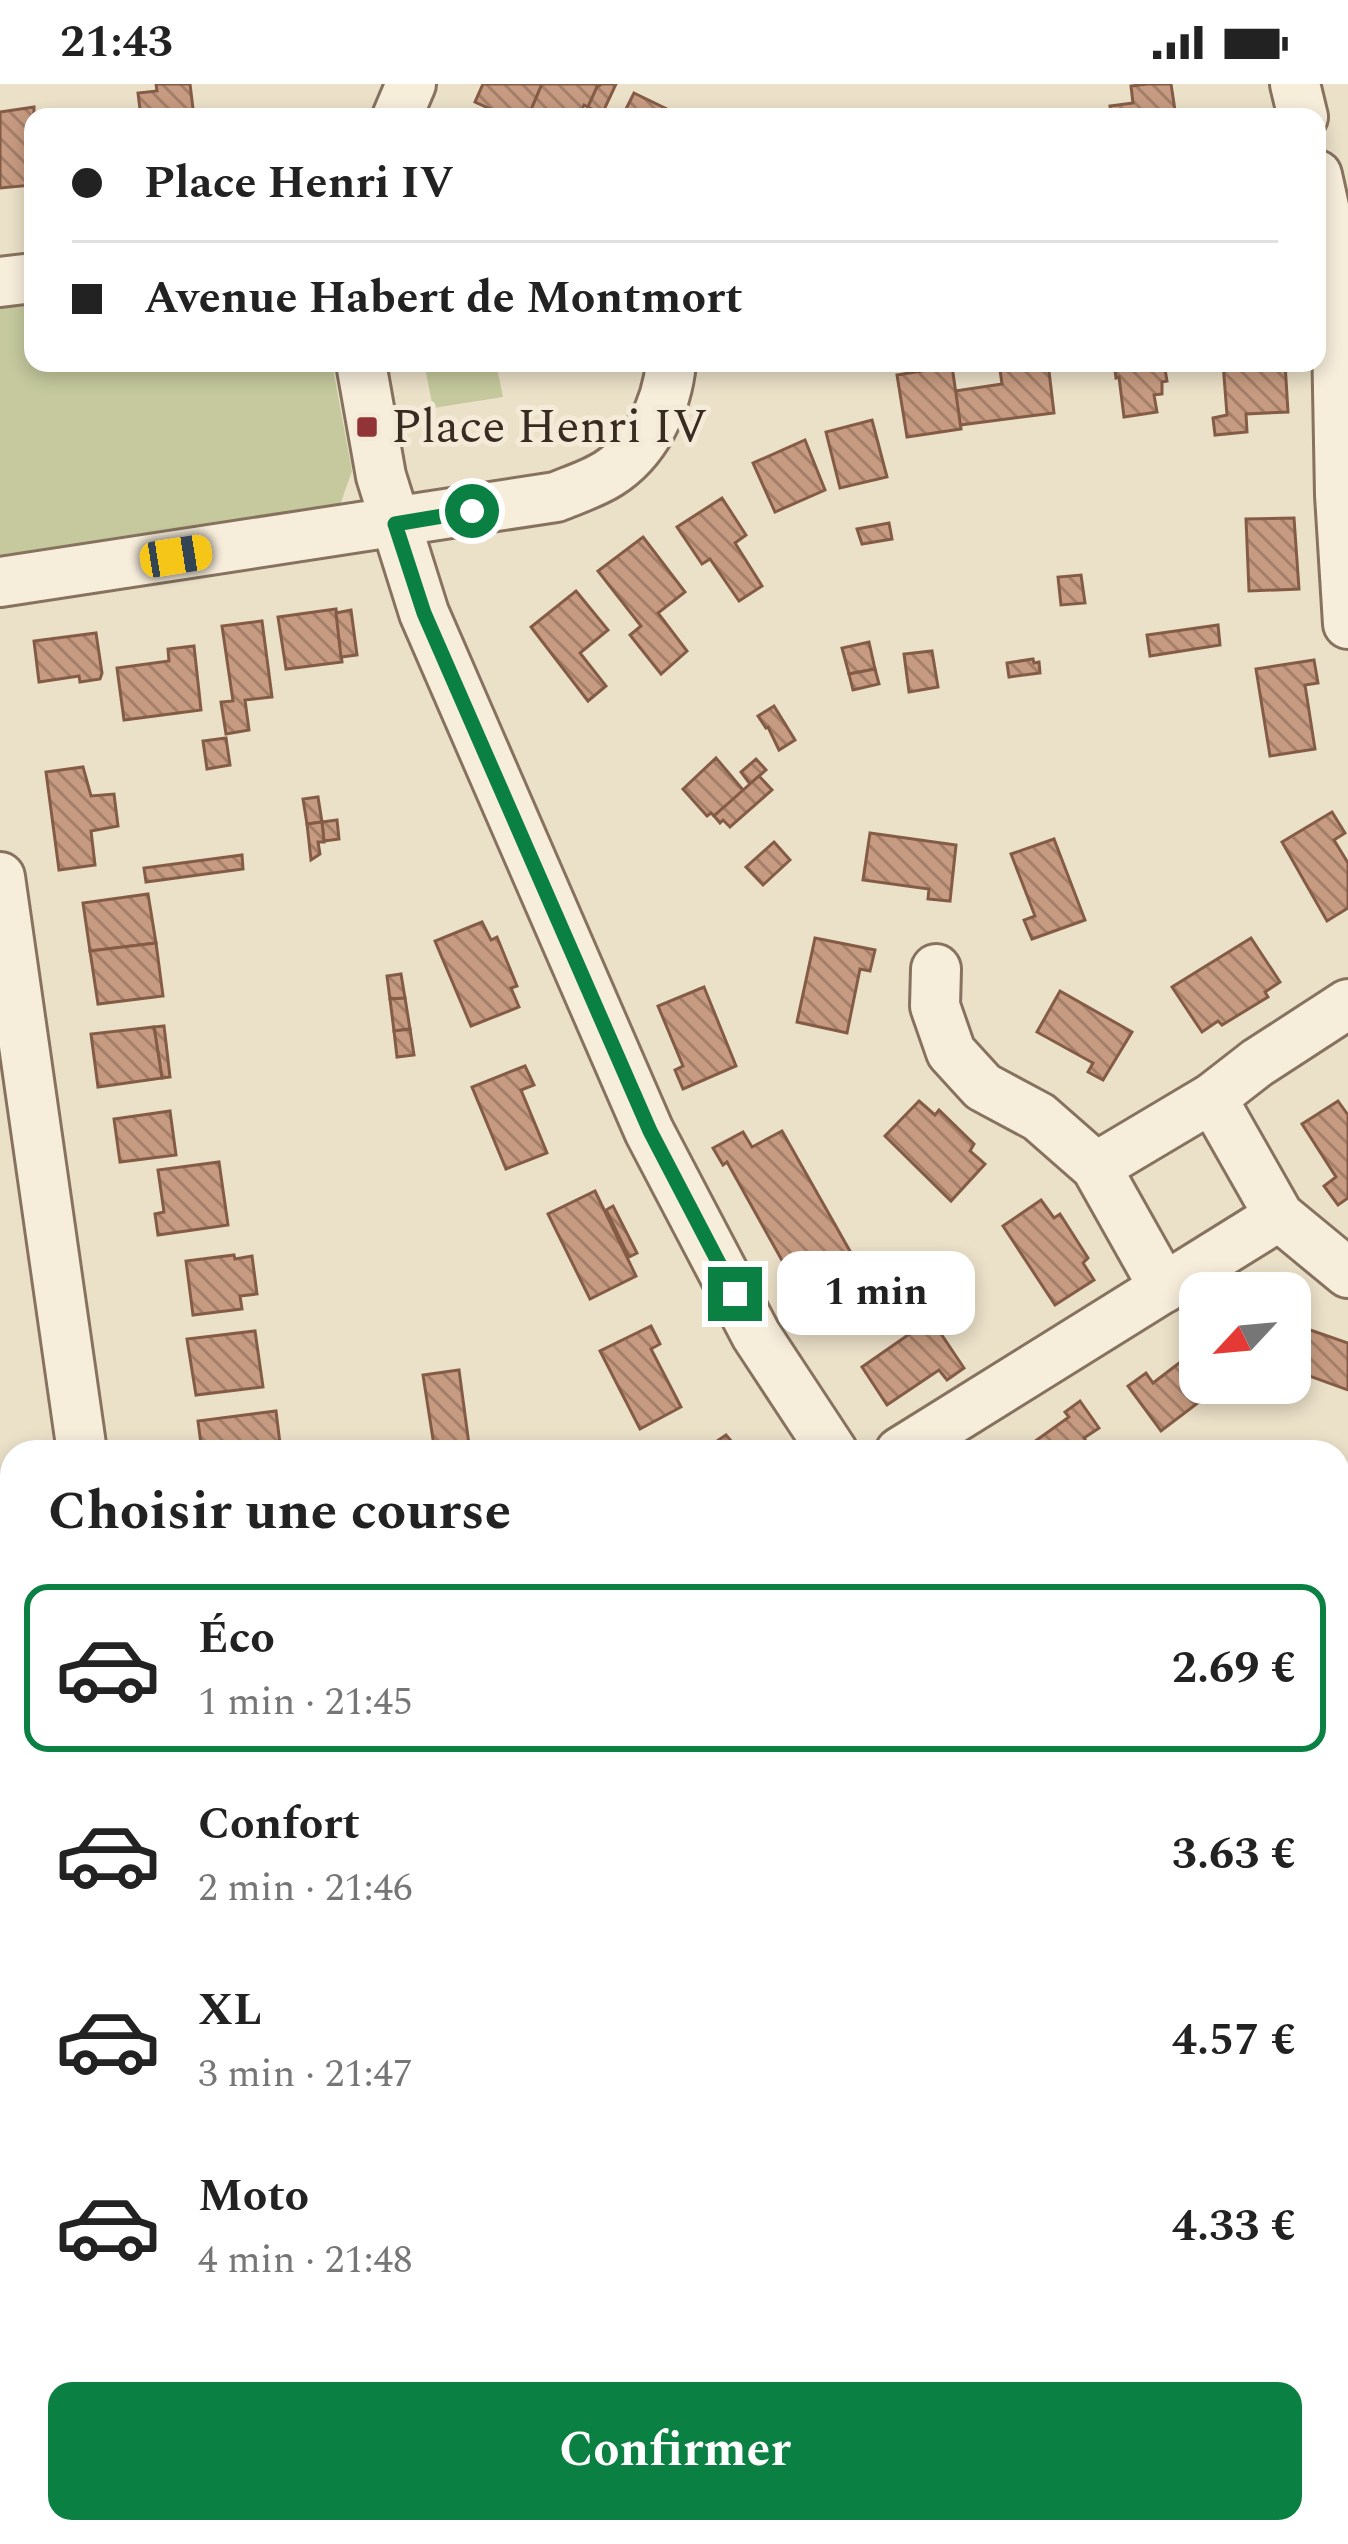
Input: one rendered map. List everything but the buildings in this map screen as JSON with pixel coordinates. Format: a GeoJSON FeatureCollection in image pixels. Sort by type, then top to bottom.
{"type":"FeatureCollection","features":[{"type":"Feature","properties":{"kind":"street"},"geometry":{"type":"LineString","coordinates":[[1332,243],[1348,624]]}},
{"type":"Feature","properties":{"kind":"street"},"geometry":{"type":"LineString","coordinates":[[363,372],[381,476],[424,613],[650,1131],[756,1336],[825,1440]]}},
{"type":"Feature","properties":{"kind":"street"},"geometry":{"type":"LineString","coordinates":[[0,582],[556,497],[610,473],[645,440],[668,388],[670,372]]}},
{"type":"Feature","properties":{"kind":"street"},"geometry":{"type":"LineString","coordinates":[[0,877],[80,1440]]}},
{"type":"Feature","properties":{"kind":"street"},"geometry":{"type":"LineString","coordinates":[[936,969],[935,1006],[951,1052],[983,1088],[1040,1117],[1096,1167],[1164,1288]]}},
{"type":"Feature","properties":{"kind":"street"},"geometry":{"type":"LineString","coordinates":[[1096,1167],[1212,1098],[1348,1004]]}},
{"type":"Feature","properties":{"kind":"street"},"geometry":{"type":"LineString","coordinates":[[1212,1098],[1279,1216],[1348,1274]]}},
{"type":"Feature","properties":{"kind":"street"},"geometry":{"type":"LineString","coordinates":[[919,1440],[1279,1216]]}},
{"type":"Feature","properties":{"kind":"green space"},"geometry":{"type":"Polygon","coordinates":[[[24,293],[24,372],[334,372],[352,471],[341,502],[326,513],[0,564],[0,297],[24,293]]]}},
{"type":"Feature","properties":{"kind":"green space"},"geometry":{"type":"Polygon","coordinates":[[[426,372],[498,372],[503,397],[433,408],[426,372]]]}},
{"type":"Feature","properties":{"kind":"place","name":"Place Henri IV"},"geometry":{"type":"Point","coordinates":[367,427]}},
{"type":"Feature","properties":{"kind":"route"},"geometry":{"type":"LineString","coordinates":[[472,511],[395,524],[424,613],[650,1131],[735,1294]]}}]}
